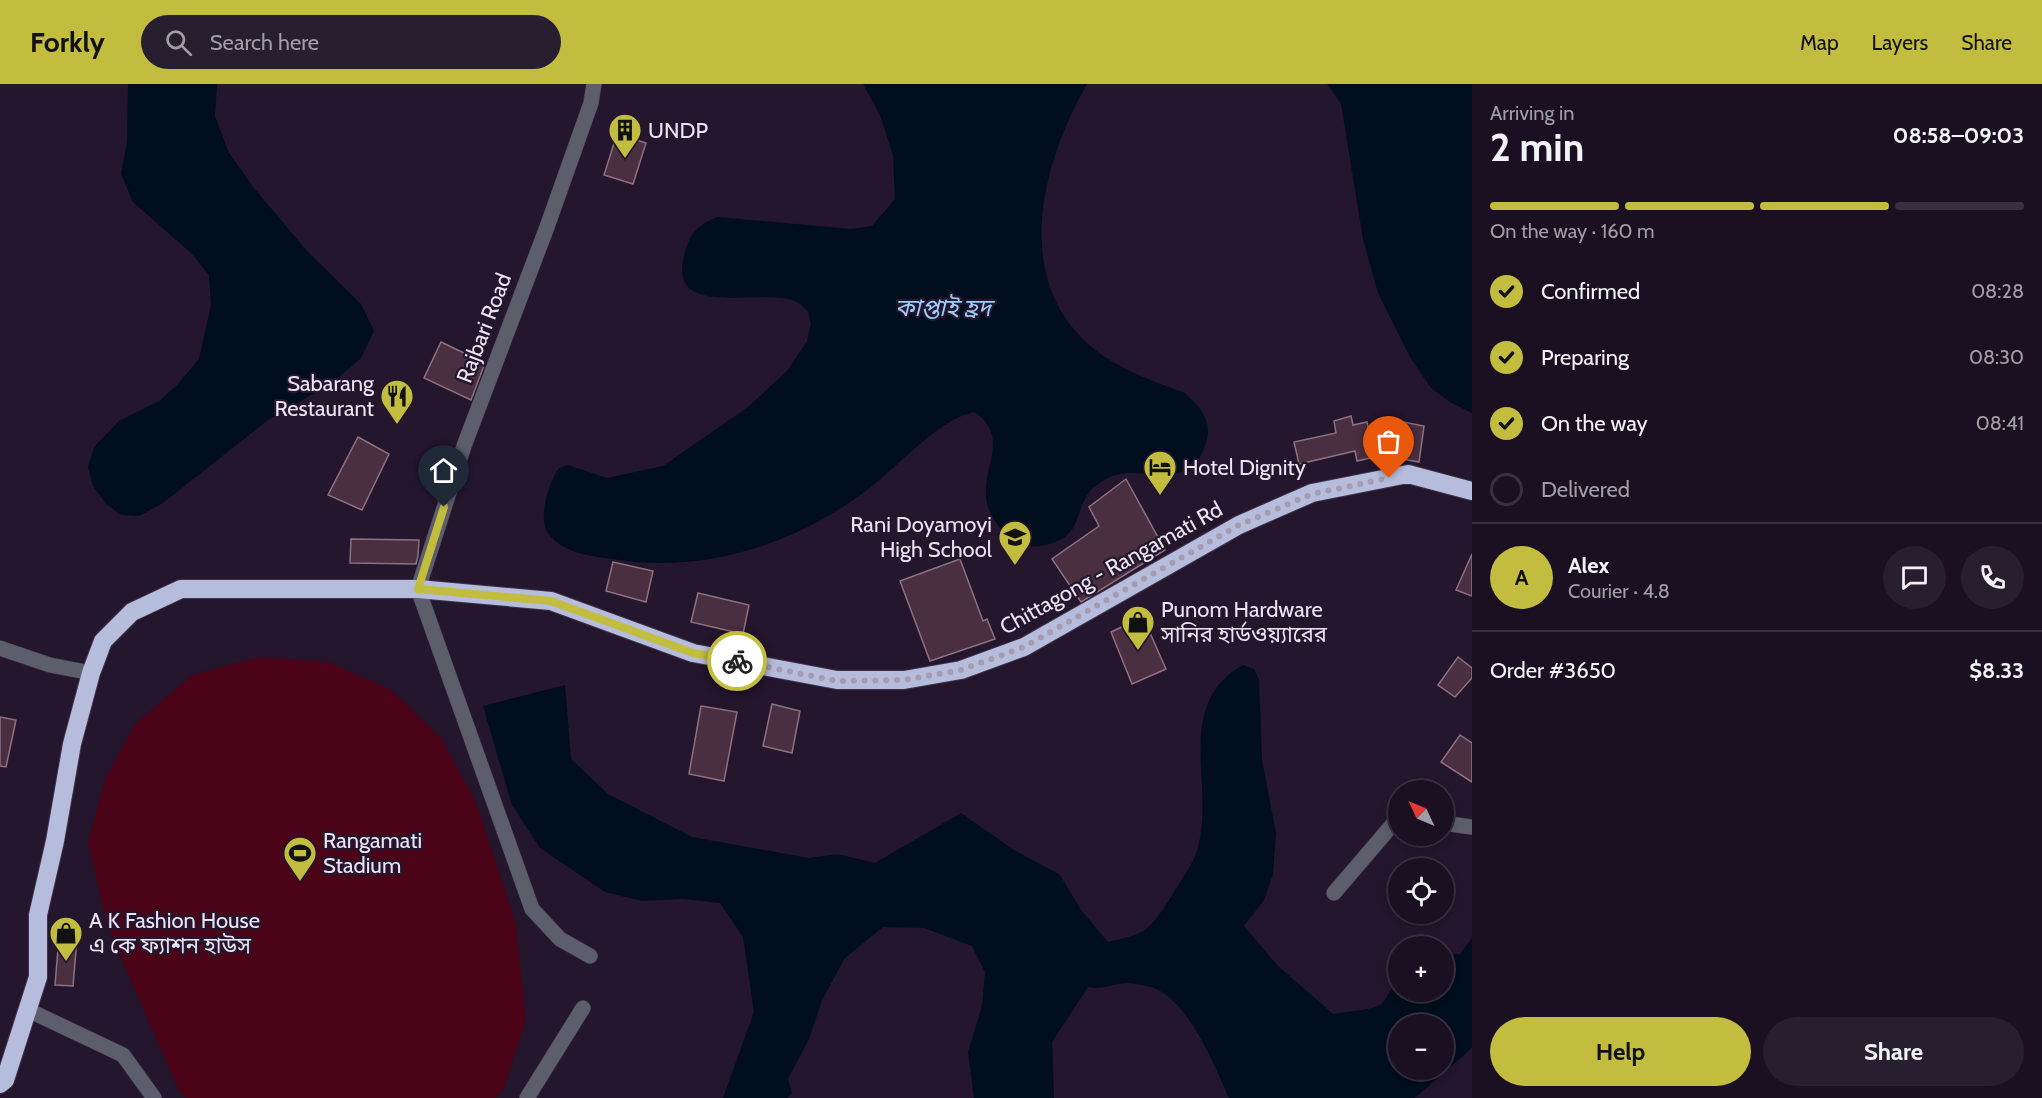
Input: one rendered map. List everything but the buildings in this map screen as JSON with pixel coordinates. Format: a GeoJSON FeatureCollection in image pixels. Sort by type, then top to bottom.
{"type":"FeatureCollection","features":[{"type":"Feature","properties":{"kind":"highway","name":"Chittagong - Rangamati Rd"},"geometry":{"type":"LineString","coordinates":[[2,1084],[38,977],[38,915],[55,841],[72,744],[91,673],[103,641],[132,612],[181,589],[418,589],[551,601],[693,653],[837,681],[904,680],[961,670],[1024,647],[1239,525],[1312,494],[1408,474],[1472,491]]}},
{"type":"Feature","properties":{"kind":"street","name":"Rajbari Road"},"geometry":{"type":"LineString","coordinates":[[418,589],[464,446],[551,216],[591,103],[594,84]]}},
{"type":"Feature","properties":{"kind":"street"},"geometry":{"type":"LineString","coordinates":[[418,589],[532,909],[560,939],[590,956]]}},
{"type":"Feature","properties":{"kind":"street"},"geometry":{"type":"LineString","coordinates":[[0,648],[50,665],[91,673]]}},
{"type":"Feature","properties":{"kind":"street"},"geometry":{"type":"LineString","coordinates":[[1454,825],[1472,827]]}},
{"type":"Feature","properties":{"kind":"street"},"geometry":{"type":"LineString","coordinates":[[1334,893],[1388,830]]}},
{"type":"Feature","properties":{"kind":"street"},"geometry":{"type":"LineString","coordinates":[[527,1098],[583,1008]]}},
{"type":"Feature","properties":{"kind":"street"},"geometry":{"type":"LineString","coordinates":[[28,1010],[123,1055],[154,1098]]}},
{"type":"Feature","properties":{"kind":"shaded area","name":"Rangamati Stadium"},"geometry":{"type":"Polygon","coordinates":[[[259,657],[328,662],[390,689],[441,738],[476,802],[515,921],[526,1020],[504,1088],[496,1098],[186,1098],[179,1091],[108,928],[88,843],[105,779],[135,724],[192,675],[259,657]]]}},
{"type":"Feature","properties":{"kind":"water"},"geometry":{"type":"Polygon","coordinates":[[[128,84],[217,84],[215,116],[229,153],[254,188],[307,251],[361,304],[374,331],[361,358],[333,382],[268,420],[163,503],[139,516],[121,515],[106,504],[93,486],[88,467],[94,447],[119,421],[159,401],[177,385],[199,359],[211,305],[209,275],[191,253],[133,202],[121,174],[127,142],[128,84]]]}},
{"type":"Feature","properties":{"kind":"water","name":"কাপ্তাই হ্রদ"},"geometry":{"type":"Polygon","coordinates":[[[863,84],[1087,84],[1070,117],[1056,153],[1046,191],[1042,228],[1044,264],[1055,299],[1075,330],[1114,363],[1185,393],[1199,408],[1206,420],[1208,432],[1199,457],[1189,468],[1176,473],[1119,474],[1106,479],[1095,486],[1085,498],[1074,527],[1069,533],[1052,543],[1030,546],[1016,541],[1004,532],[989,510],[986,495],[993,442],[990,430],[982,418],[972,412],[946,424],[878,481],[823,519],[760,547],[728,556],[661,563],[588,555],[560,544],[552,538],[544,523],[547,493],[559,468],[568,465],[607,478],[663,466],[748,407],[787,371],[807,341],[811,324],[808,311],[795,301],[776,297],[714,297],[697,293],[686,284],[682,268],[688,243],[693,234],[704,224],[718,217],[851,229],[872,226],[895,199],[893,155],[880,115],[863,84]]]}},
{"type":"Feature","properties":{"kind":"water"},"geometry":{"type":"Polygon","coordinates":[[[1327,84],[1472,84],[1472,413],[1450,402],[1431,388],[1410,357],[1378,293],[1363,239],[1341,104],[1327,84]]]}},
{"type":"Feature","properties":{"kind":"water"},"geometry":{"type":"Polygon","coordinates":[[[1243,665],[1254,669],[1259,680],[1262,760],[1276,833],[1273,874],[1264,900],[1244,926],[1277,965],[1333,1014],[1371,1008],[1385,1001],[1388,995],[1388,1002],[1454,1002],[1454,954],[1460,954],[1472,938],[1472,1048],[1454,1064],[1454,1014],[1388,1014],[1388,1080],[1436,1080],[1415,1098],[1229,1098],[1201,1039],[1182,1010],[1157,989],[1129,983],[1099,988],[1088,987],[1052,1042],[1054,1098],[974,1098],[968,1052],[982,1006],[985,972],[972,946],[924,928],[883,927],[845,958],[822,1000],[809,1039],[788,1079],[792,1093],[787,1098],[723,1098],[754,1012],[743,937],[720,903],[683,899],[642,901],[605,892],[540,848],[512,805],[483,706],[565,685],[571,759],[608,794],[692,837],[809,858],[838,854],[875,863],[961,813],[1014,850],[1060,875],[1081,910],[1108,942],[1139,933],[1151,924],[1160,914],[1194,857],[1202,823],[1202,724],[1209,701],[1222,682],[1243,665]]]}},
{"type":"Feature","properties":{"kind":"way so far"},"geometry":{"type":"LineString","coordinates":[[737,661],[837,681],[904,680],[961,670],[1024,647],[1239,525],[1312,494],[1389,478]]}},
{"type":"Feature","properties":{"kind":"place","name":"UNDP"},"geometry":{"type":"Point","coordinates":[625,159]}},
{"type":"Feature","properties":{"kind":"place","name":"Sabarang Restaurant"},"geometry":{"type":"Point","coordinates":[397,425]}},
{"type":"Feature","properties":{"kind":"place","name":"Hotel Dignity"},"geometry":{"type":"Point","coordinates":[1160,496]}},
{"type":"Feature","properties":{"kind":"place","name":"Rani Doyamoyi High School"},"geometry":{"type":"Point","coordinates":[1015,566]}},
{"type":"Feature","properties":{"kind":"place","name":"Punom Hardware সানির হার্ডওয়্যারের"},"geometry":{"type":"Point","coordinates":[1138,651]}},
{"type":"Feature","properties":{"kind":"place","name":"Rangamati Stadium"},"geometry":{"type":"Point","coordinates":[300,882]}},
{"type":"Feature","properties":{"kind":"place","name":"A K Fashion House এ কে ফ্যাশন হাউস"},"geometry":{"type":"Point","coordinates":[66,962]}},
{"type":"Feature","properties":{"kind":"route"},"geometry":{"type":"LineString","coordinates":[[444,507],[418,589],[551,601],[693,653],[737,661]]}}]}
